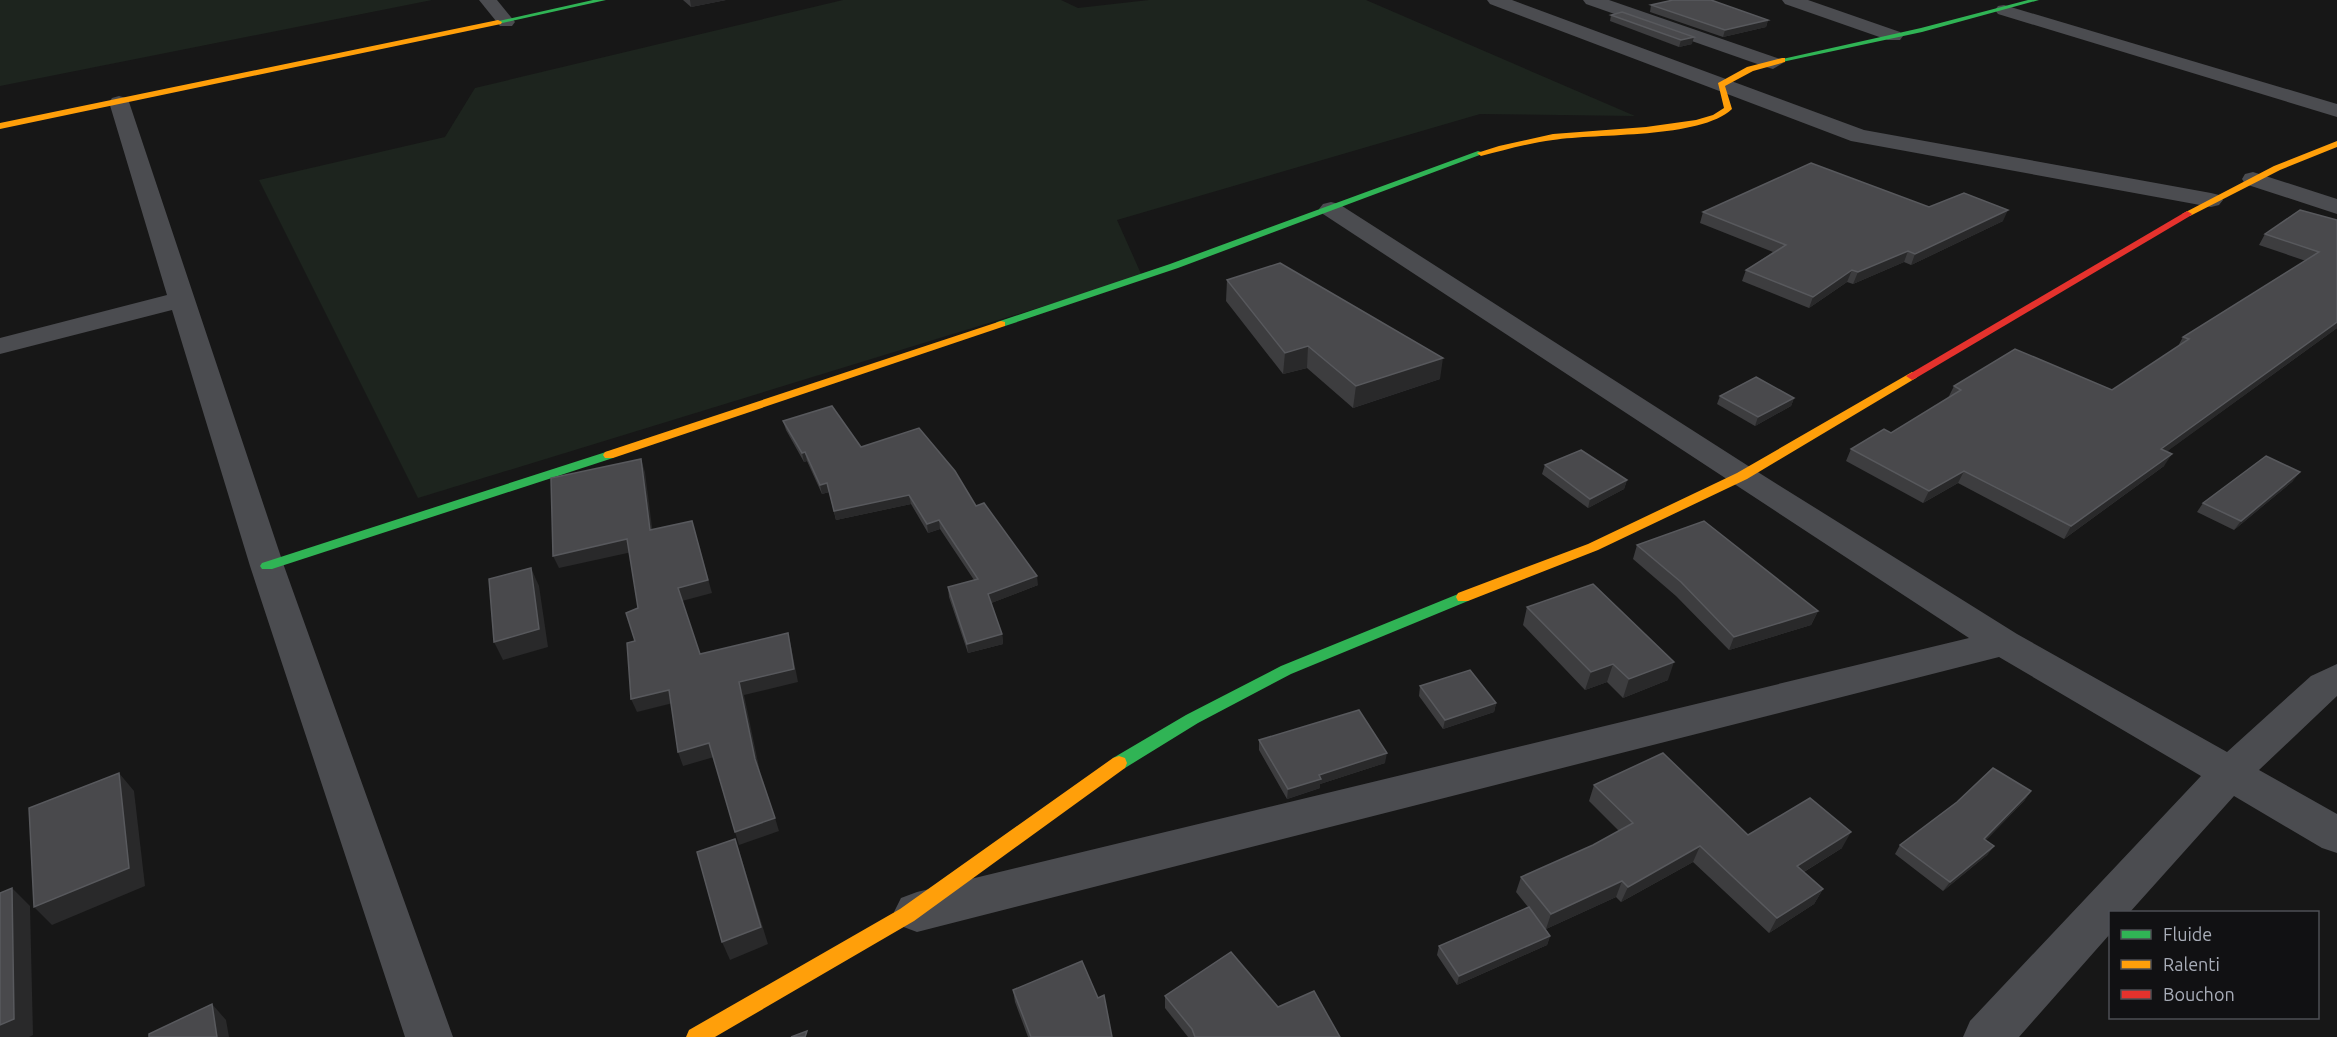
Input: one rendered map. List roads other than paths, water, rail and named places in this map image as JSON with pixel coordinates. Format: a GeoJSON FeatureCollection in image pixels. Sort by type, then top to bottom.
{"type":"FeatureCollection","features":[{"type":"Feature","properties":{"kind":"main road"},"geometry":{"type":"LineString","coordinates":[[0,126],[603,0]]}},
{"type":"Feature","properties":{"kind":"main road"},"geometry":{"type":"LineString","coordinates":[[267,566],[768,403],[1163,270],[1482,153],[1553,137],[1691,124],[1721,117],[1728,109],[1721,85],[1729,79],[1773,63],[2004,10],[2036,0]]}},
{"type":"Feature","properties":{"kind":"main road"},"geometry":{"type":"LineString","coordinates":[[696,1037],[907,915],[1101,774],[1192,719],[1286,670],[1447,603],[1593,547],[1742,476],[2211,200],[2253,179],[2337,144]]}},
{"type":"Feature","properties":{"kind":"street"},"geometry":{"type":"LineString","coordinates":[[488,0],[506,22]]}},
{"type":"Feature","properties":{"kind":"street"},"geometry":{"type":"LineString","coordinates":[[1496,0],[1859,136],[2211,200]]}},
{"type":"Feature","properties":{"kind":"street"},"geometry":{"type":"LineString","coordinates":[[1592,0],[1773,63]]}},
{"type":"Feature","properties":{"kind":"street"},"geometry":{"type":"LineString","coordinates":[[1803,1],[1894,36]]}},
{"type":"Feature","properties":{"kind":"street"},"geometry":{"type":"LineString","coordinates":[[2004,10],[2337,111]]}},
{"type":"Feature","properties":{"kind":"street"},"geometry":{"type":"LineString","coordinates":[[119,102],[267,566],[429,1037]]}},
{"type":"Feature","properties":{"kind":"street"},"geometry":{"type":"LineString","coordinates":[[2253,179],[2337,207]]}},
{"type":"Feature","properties":{"kind":"street"},"geometry":{"type":"LineString","coordinates":[[1331,209],[2004,643],[2337,836]]}},
{"type":"Feature","properties":{"kind":"street"},"geometry":{"type":"LineString","coordinates":[[0,346],[182,299]]}},
{"type":"Feature","properties":{"kind":"street"},"geometry":{"type":"LineString","coordinates":[[907,915],[2004,643]]}},
{"type":"Feature","properties":{"kind":"street"},"geometry":{"type":"LineString","coordinates":[[1987,1037],[2230,773],[2324,686],[2337,678]]}}]}
